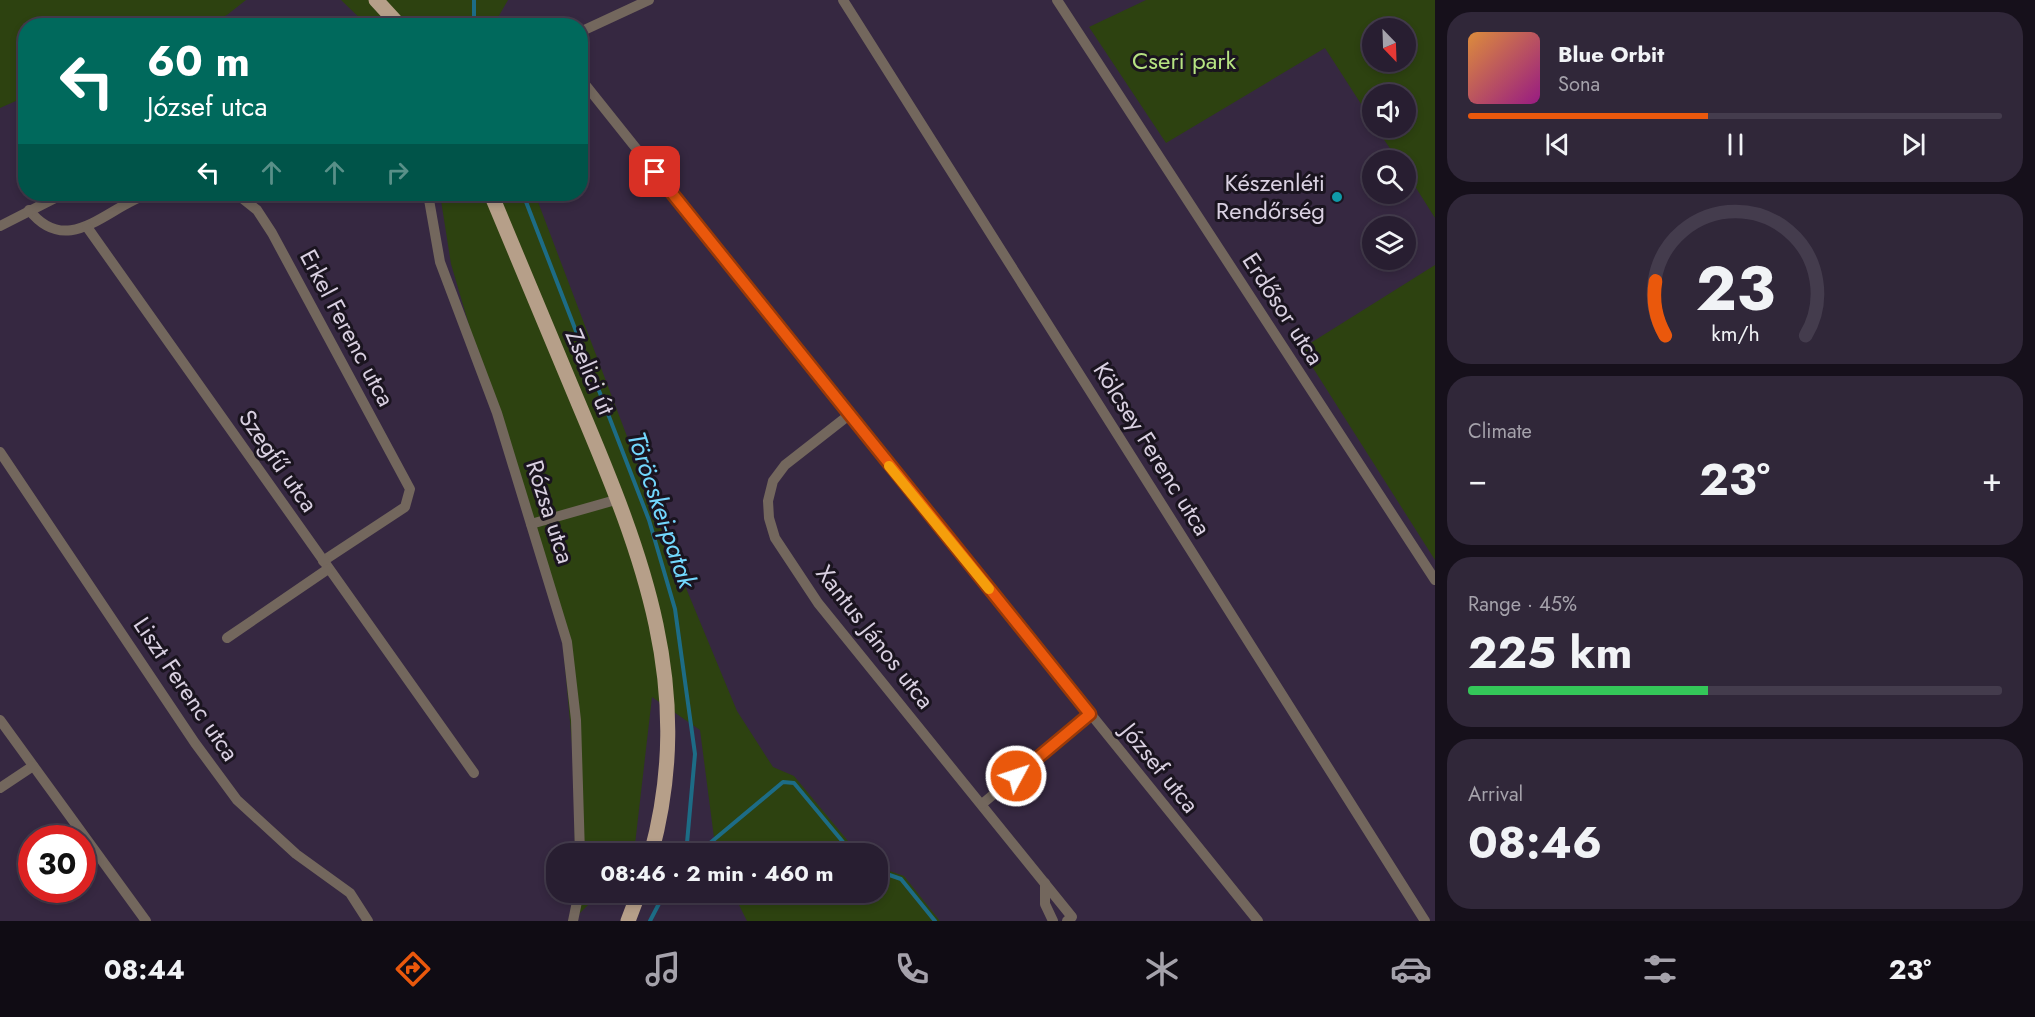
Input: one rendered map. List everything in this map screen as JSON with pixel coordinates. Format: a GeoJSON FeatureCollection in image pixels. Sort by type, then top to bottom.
{"type":"FeatureCollection","features":[{"type":"Feature","properties":{"kind":"main road"},"geometry":{"type":"LineString","coordinates":[[376,0],[393,18]]}},
{"type":"Feature","properties":{"kind":"main road","name":"Zselici út"},"geometry":{"type":"LineString","coordinates":[[494,201],[619,499],[638,551],[652,600],[668,703],[663,799],[653,843]]}},
{"type":"Feature","properties":{"kind":"main road"},"geometry":{"type":"LineString","coordinates":[[628,921],[635,903]]}},
{"type":"Feature","properties":{"kind":"street"},"geometry":{"type":"LineString","coordinates":[[588,28],[649,0]]}},
{"type":"Feature","properties":{"kind":"street","name":"Kölcsey Ferenc utca"},"geometry":{"type":"LineString","coordinates":[[843,0],[1428,919]]}},
{"type":"Feature","properties":{"kind":"street","name":"Erdősor utca"},"geometry":{"type":"LineString","coordinates":[[1057,0],[1435,580]]}},
{"type":"Feature","properties":{"kind":"street","name":"József utca"},"geometry":{"type":"LineString","coordinates":[[588,88],[1258,921]]}},
{"type":"Feature","properties":{"kind":"street"},"geometry":{"type":"LineString","coordinates":[[0,226],[48,201]]}},
{"type":"Feature","properties":{"kind":"street"},"geometry":{"type":"LineString","coordinates":[[29,210],[36,219],[52,229],[64,231],[87,227],[135,201]]}},
{"type":"Feature","properties":{"kind":"street","name":"Erkel Ferenc utca"},"geometry":{"type":"LineString","coordinates":[[246,201],[257,210],[272,233],[410,489],[405,507],[326,565]]}},
{"type":"Feature","properties":{"kind":"street","name":"Rózsa utca"},"geometry":{"type":"LineString","coordinates":[[429,201],[440,262],[497,413],[555,598],[573,673],[580,843]]}},
{"type":"Feature","properties":{"kind":"street","name":"Szegfű utca"},"geometry":{"type":"LineString","coordinates":[[87,227],[474,772]]}},
{"type":"Feature","properties":{"kind":"street","name":"Xantus János utca"},"geometry":{"type":"LineString","coordinates":[[849,415],[785,465],[772,482],[768,501],[769,518],[776,538],[818,603],[1072,916],[1066,921]]}},
{"type":"Feature","properties":{"kind":"street","name":"Liszt Ferenc utca"},"geometry":{"type":"LineString","coordinates":[[0,452],[195,743],[237,800],[296,854],[350,893],[368,921]]}},
{"type":"Feature","properties":{"kind":"street"},"geometry":{"type":"LineString","coordinates":[[531,524],[619,499]]}},
{"type":"Feature","properties":{"kind":"street"},"geometry":{"type":"LineString","coordinates":[[227,638],[326,565]]}},
{"type":"Feature","properties":{"kind":"street"},"geometry":{"type":"LineString","coordinates":[[982,804],[1090,714]]}},
{"type":"Feature","properties":{"kind":"street"},"geometry":{"type":"LineString","coordinates":[[0,720],[146,921]]}},
{"type":"Feature","properties":{"kind":"street"},"geometry":{"type":"LineString","coordinates":[[0,788],[33,766]]}},
{"type":"Feature","properties":{"kind":"street"},"geometry":{"type":"LineString","coordinates":[[1045,883],[1045,904],[1053,921]]}},
{"type":"Feature","properties":{"kind":"street"},"geometry":{"type":"LineString","coordinates":[[573,921],[577,903]]}},
{"type":"Feature","properties":{"kind":"green space"},"geometry":{"type":"Polygon","coordinates":[[[0,0],[246,0],[220,18],[18,18],[18,100],[0,108],[0,0]]]}},
{"type":"Feature","properties":{"kind":"green space"},"geometry":{"type":"Polygon","coordinates":[[[341,0],[508,0],[498,18],[360,18],[341,0]]]}},
{"type":"Feature","properties":{"kind":"green space","name":"Cseri park"},"geometry":{"type":"Polygon","coordinates":[[[1146,0],[1435,0],[1435,218],[1416,188],[1416,150],[1391,150],[1383,138],[1416,138],[1416,84],[1362,84],[1362,105],[1325,48],[1166,143],[1089,27],[1146,0]]]}},
{"type":"Feature","properties":{"kind":"green space"},"geometry":{"type":"Polygon","coordinates":[[[441,201],[538,201],[669,547],[737,711],[773,767],[794,776],[850,843],[715,843],[700,730],[652,697],[635,843],[575,843],[574,766],[563,644],[451,264],[441,201]]]}},
{"type":"Feature","properties":{"kind":"green space"},"geometry":{"type":"Polygon","coordinates":[[[1435,265],[1435,560],[1301,349],[1435,265]]]}},
{"type":"Feature","properties":{"kind":"green space"},"geometry":{"type":"Polygon","coordinates":[[[888,870],[904,876],[940,921],[747,921],[738,903],[888,903],[888,870]]]}},
{"type":"Feature","properties":{"kind":"green space"},"geometry":{"type":"Polygon","coordinates":[[[576,903],[590,903],[576,917],[576,903]]]}},
{"type":"Feature","properties":{"kind":"waterway","name":"Töröcskei-patak"},"geometry":{"type":"LineString","coordinates":[[474,0],[474,18]]}},
{"type":"Feature","properties":{"kind":"waterway","name":"Töröcskei-patak"},"geometry":{"type":"LineString","coordinates":[[526,201],[649,520],[675,609],[695,754],[687,843]]}},
{"type":"Feature","properties":{"kind":"waterway"},"geometry":{"type":"LineString","coordinates":[[710,843],[783,782],[794,783],[844,843]]}},
{"type":"Feature","properties":{"kind":"waterway"},"geometry":{"type":"LineString","coordinates":[[888,874],[901,879],[935,921]]}},
{"type":"Feature","properties":{"kind":"waterway","name":"Töröcskei-patak"},"geometry":{"type":"LineString","coordinates":[[650,921],[659,903]]}},
{"type":"Feature","properties":{"kind":"slow traffic"},"geometry":{"type":"LineString","coordinates":[[889,466],[989,589]]}},
{"type":"Feature","properties":{"kind":"place","name":"Készenléti Rendőrség"},"geometry":{"type":"Point","coordinates":[1337,197]}},
{"type":"Feature","properties":{"kind":"route"},"geometry":{"type":"LineString","coordinates":[[655,172],[1090,714],[1016,776]]}}]}
